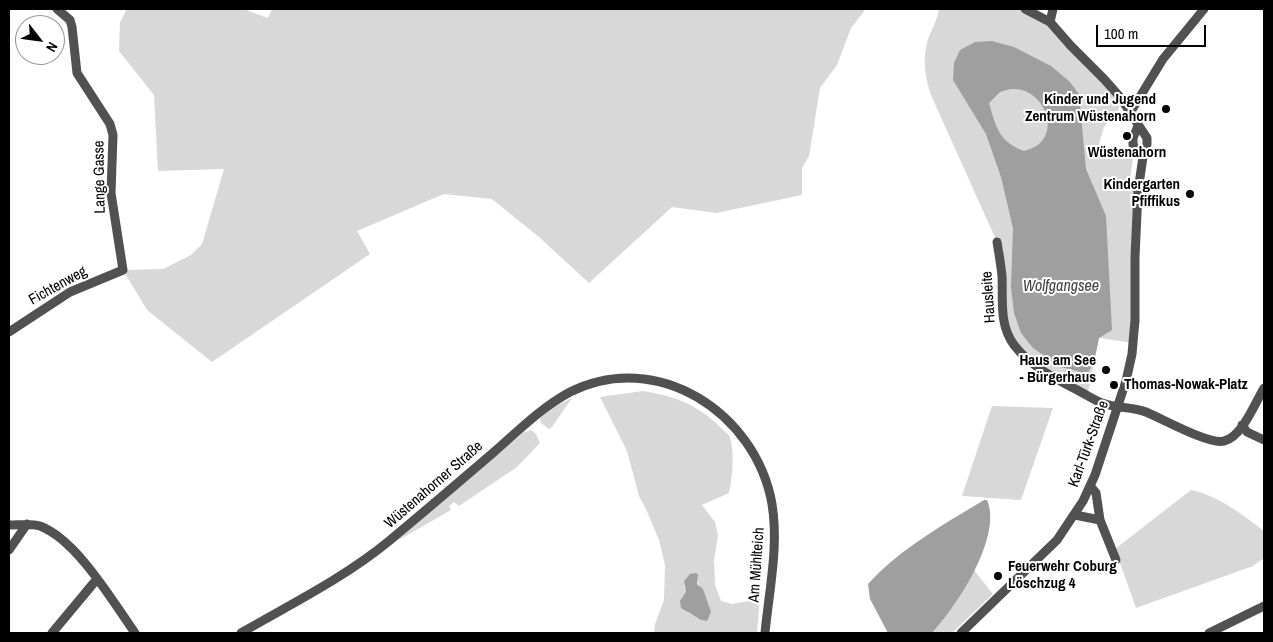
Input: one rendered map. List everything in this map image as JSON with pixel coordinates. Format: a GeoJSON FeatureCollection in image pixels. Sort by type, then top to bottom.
{"type":"FeatureCollection","features":[{"type":"Feature","properties":{"kind":"street","name":"Lange Gasse"},"geometry":{"type":"LineString","coordinates":[[57,9],[70,20],[76,67],[81,81],[95,99],[110,124],[113,135],[111,174],[113,210],[123,270]]}},
{"type":"Feature","properties":{"kind":"street"},"geometry":{"type":"LineString","coordinates":[[1025,9],[1050,22],[1053,9]]}},
{"type":"Feature","properties":{"kind":"street"},"geometry":{"type":"LineString","coordinates":[[1130,113],[1163,59],[1204,9]]}},
{"type":"Feature","properties":{"kind":"street","name":"Karl-Türk-Straße"},"geometry":{"type":"LineString","coordinates":[[961,633],[1050,548],[1075,515],[1091,487],[1126,382],[1132,354],[1138,192],[1142,157],[1147,144],[1147,138],[1120,97],[1050,22]]}},
{"type":"Feature","properties":{"kind":"street","name":"Karl-Türk-Straße"},"geometry":{"type":"LineString","coordinates":[[1138,126],[1133,138],[1133,146],[1142,157]]}},
{"type":"Feature","properties":{"kind":"street","name":"Hausleite"},"geometry":{"type":"LineString","coordinates":[[997,242],[1001,267],[1004,327],[1014,345],[1025,357],[1055,378],[1098,401],[1118,407],[1128,406],[1138,409],[1218,442],[1226,441],[1232,437],[1242,425],[1264,388]]}},
{"type":"Feature","properties":{"kind":"street","name":"Fichtenweg"},"geometry":{"type":"LineString","coordinates":[[9,332],[70,292],[123,270]]}},
{"type":"Feature","properties":{"kind":"street","name":"Wüstenahorner Straße"},"geometry":{"type":"LineString","coordinates":[[241,633],[366,560],[519,430],[558,400],[587,385],[619,379],[650,380]]}},
{"type":"Feature","properties":{"kind":"street","name":"Am Mühlteich"},"geometry":{"type":"LineString","coordinates":[[650,380],[677,387],[710,404],[745,439],[760,466],[768,486],[772,504],[775,542],[765,633]]}},
{"type":"Feature","properties":{"kind":"street"},"geometry":{"type":"LineString","coordinates":[[1242,425],[1247,432],[1264,440]]}},
{"type":"Feature","properties":{"kind":"street"},"geometry":{"type":"LineString","coordinates":[[1091,487],[1096,493],[1100,520],[1116,560]]}},
{"type":"Feature","properties":{"kind":"street"},"geometry":{"type":"LineString","coordinates":[[1075,515],[1100,520]]}},
{"type":"Feature","properties":{"kind":"street"},"geometry":{"type":"LineString","coordinates":[[9,525],[27,524],[40,526],[63,541],[97,579],[135,633]]}},
{"type":"Feature","properties":{"kind":"street"},"geometry":{"type":"LineString","coordinates":[[9,550],[27,524]]}},
{"type":"Feature","properties":{"kind":"street"},"geometry":{"type":"LineString","coordinates":[[52,633],[97,579]]}},
{"type":"Feature","properties":{"kind":"street"},"geometry":{"type":"LineString","coordinates":[[1209,633],[1264,606]]}},
{"type":"Feature","properties":{"kind":"shaded area"},"geometry":{"type":"Polygon","coordinates":[[[127,9],[243,9],[268,18],[272,9],[866,9],[851,28],[837,65],[820,88],[809,156],[802,168],[802,195],[716,213],[672,207],[589,283],[539,237],[492,199],[444,194],[357,231],[370,254],[212,362],[147,310],[123,270],[163,269],[191,255],[202,244],[224,169],[158,171],[154,95],[119,51],[120,22],[127,9]]]}},
{"type":"Feature","properties":{"kind":"shaded area"},"geometry":{"type":"Polygon","coordinates":[[[939,9],[1025,9],[1050,22],[1120,97],[1119,109],[1104,127],[1098,148],[1133,159],[1129,185],[1138,191],[1133,343],[1099,338],[1088,393],[1030,358],[1019,348],[1005,322],[1003,248],[997,242],[931,95],[927,82],[925,68],[926,46],[939,9]]]}},
{"type":"Feature","properties":{"kind":"shaded area"},"geometry":{"type":"Polygon","coordinates":[[[643,391],[675,399],[703,412],[730,438],[733,458],[729,493],[702,505],[715,522],[718,536],[714,560],[715,585],[721,601],[732,604],[760,599],[757,633],[654,633],[655,624],[664,600],[665,565],[659,540],[639,496],[627,451],[600,397],[643,391]],[[697,581],[684,585],[686,592],[682,598],[688,613],[707,621],[697,581]]]}},
{"type":"Feature","properties":{"kind":"shaded area"},"geometry":{"type":"Polygon","coordinates":[[[572,398],[552,427],[549,429],[541,423],[540,418],[556,406],[572,398]]]}},
{"type":"Feature","properties":{"kind":"shaded area"},"geometry":{"type":"Polygon","coordinates":[[[992,406],[1053,408],[1021,500],[962,496],[992,406]]]}},
{"type":"Feature","properties":{"kind":"shaded area"},"geometry":{"type":"Polygon","coordinates":[[[531,430],[536,434],[540,443],[517,467],[459,506],[454,502],[449,506],[451,510],[397,541],[523,433],[531,430]]]}},
{"type":"Feature","properties":{"kind":"shaded area"},"geometry":{"type":"Polygon","coordinates":[[[1191,490],[1220,501],[1239,512],[1264,531],[1264,558],[1253,566],[1136,608],[1115,549],[1191,490]]]}},
{"type":"Feature","properties":{"kind":"shaded area"},"geometry":{"type":"Polygon","coordinates":[[[974,570],[993,594],[952,633],[932,633],[955,603],[974,570]]]}},
{"type":"Feature","properties":{"kind":"water","name":"Wolfgangsee"},"geometry":{"type":"Polygon","coordinates":[[[992,41],[1014,47],[1051,66],[1069,81],[1079,94],[1086,169],[1106,216],[1112,330],[1099,338],[1095,357],[1088,374],[1061,367],[1033,348],[1021,333],[1014,313],[1011,287],[1013,228],[1001,177],[986,134],[953,80],[954,63],[960,50],[975,42],[992,41]],[[1010,89],[1000,92],[989,103],[1000,133],[1009,143],[1024,151],[1042,141],[1048,127],[1047,119],[1045,111],[1036,98],[1022,90],[1010,89]]]}},
{"type":"Feature","properties":{"kind":"water"},"geometry":{"type":"Polygon","coordinates":[[[984,500],[987,500],[990,515],[989,532],[974,571],[953,607],[932,633],[888,633],[870,599],[868,584],[908,548],[984,500]]]}},
{"type":"Feature","properties":{"kind":"water"},"geometry":{"type":"Polygon","coordinates":[[[690,574],[698,574],[697,584],[703,589],[711,612],[707,621],[701,620],[681,608],[680,601],[686,592],[684,581],[690,574]]]}},
{"type":"Feature","properties":{"kind":"place","name":"Kinder und Jugend Zentrum Wüstenahorn"},"geometry":{"type":"Point","coordinates":[1166,109]}},
{"type":"Feature","properties":{"kind":"place","name":"Wüstenahorn"},"geometry":{"type":"Point","coordinates":[1127,136]}},
{"type":"Feature","properties":{"kind":"place","name":"Kindergarten Pfiffikus"},"geometry":{"type":"Point","coordinates":[1190,194]}},
{"type":"Feature","properties":{"kind":"place","name":"Haus am See - Bürgerhaus"},"geometry":{"type":"Point","coordinates":[1106,370]}},
{"type":"Feature","properties":{"kind":"place","name":"Thomas-Nowak-Platz"},"geometry":{"type":"Point","coordinates":[1114,385]}},
{"type":"Feature","properties":{"kind":"place","name":"Feuerwehr Coburg Löschzug 4"},"geometry":{"type":"Point","coordinates":[998,576]}}]}
